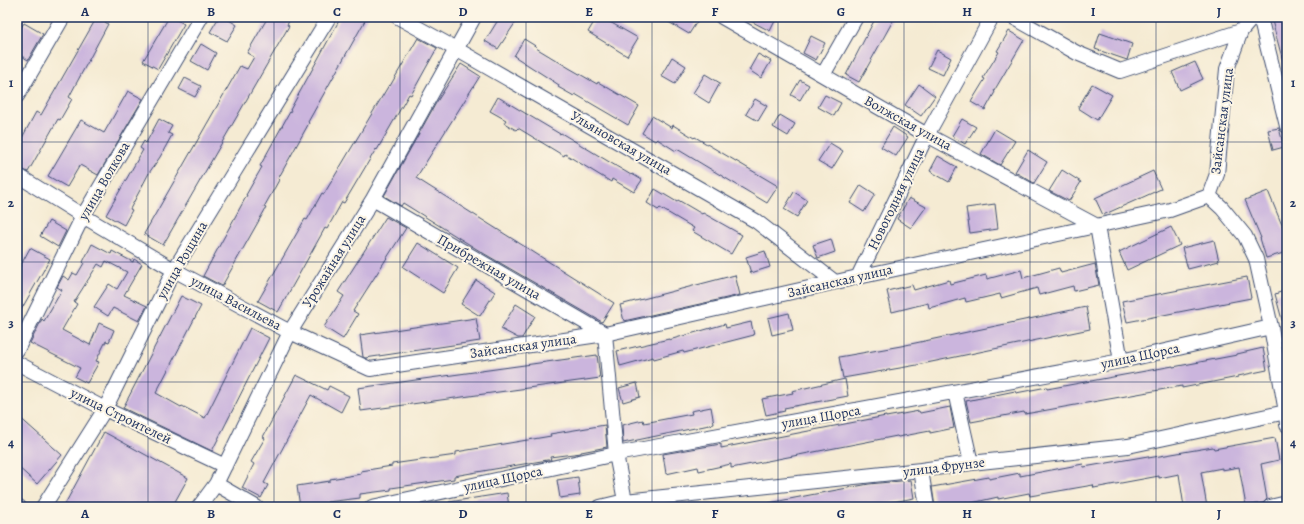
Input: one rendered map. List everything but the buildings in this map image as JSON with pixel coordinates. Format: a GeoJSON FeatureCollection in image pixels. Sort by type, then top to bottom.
{"type":"FeatureCollection","features":[{"type":"Feature","properties":{"kind":"street"},"geometry":{"type":"LineString","coordinates":[[17,96],[63,17]]}},
{"type":"Feature","properties":{"kind":"street","name":"улица Волкова"},"geometry":{"type":"LineString","coordinates":[[17,350],[83,216],[200,17]]}},
{"type":"Feature","properties":{"kind":"street","name":"улица Рощина"},"geometry":{"type":"LineString","coordinates":[[43,507],[105,409],[174,270],[329,17]]}},
{"type":"Feature","properties":{"kind":"street","name":"Ульяновская улица"},"geometry":{"type":"LineString","coordinates":[[398,17],[756,221],[835,282]]}},
{"type":"Feature","properties":{"kind":"street","name":"Урожайная улица"},"geometry":{"type":"LineString","coordinates":[[199,507],[216,484],[290,332],[373,199],[474,17]]}},
{"type":"Feature","properties":{"kind":"street","name":"Волжская улица"},"geometry":{"type":"LineString","coordinates":[[722,17],[928,135],[1097,226]]}},
{"type":"Feature","properties":{"kind":"street"},"geometry":{"type":"LineString","coordinates":[[823,75],[856,17]]}},
{"type":"Feature","properties":{"kind":"street","name":"Новогодняя улица"},"geometry":{"type":"LineString","coordinates":[[858,277],[928,135],[992,17]]}},
{"type":"Feature","properties":{"kind":"street"},"geometry":{"type":"LineString","coordinates":[[1013,17],[1077,53],[1120,71],[1241,31]]}},
{"type":"Feature","properties":{"kind":"street","name":"Зайсанская улица"},"geometry":{"type":"LineString","coordinates":[[290,332],[370,369],[605,334],[835,282],[1170,210],[1209,196],[1217,174],[1227,68],[1241,31],[1252,17]]}},
{"type":"Feature","properties":{"kind":"street"},"geometry":{"type":"LineString","coordinates":[[1260,17],[1287,126]]}},
{"type":"Feature","properties":{"kind":"street","name":"улица Васильева"},"geometry":{"type":"LineString","coordinates":[[17,175],[174,270],[290,332]]}},
{"type":"Feature","properties":{"kind":"street"},"geometry":{"type":"LineString","coordinates":[[1209,196],[1222,208],[1245,236],[1256,259],[1271,327],[1287,419]]}},
{"type":"Feature","properties":{"kind":"street","name":"Прибрежная улица"},"geometry":{"type":"LineString","coordinates":[[373,199],[605,334]]}},
{"type":"Feature","properties":{"kind":"street"},"geometry":{"type":"LineString","coordinates":[[1097,226],[1121,361]]}},
{"type":"Feature","properties":{"kind":"street","name":"улица Щорса"},"geometry":{"type":"LineString","coordinates":[[372,507],[390,506],[616,454],[1121,361],[1271,327]]}},
{"type":"Feature","properties":{"kind":"street"},"geometry":{"type":"LineString","coordinates":[[605,334],[616,454],[625,501]]}},
{"type":"Feature","properties":{"kind":"street","name":"улица Строителей"},"geometry":{"type":"LineString","coordinates":[[17,363],[105,409],[225,466]]}},
{"type":"Feature","properties":{"kind":"street"},"geometry":{"type":"LineString","coordinates":[[955,392],[970,463]]}},
{"type":"Feature","properties":{"kind":"street","name":"улица Фрунзе"},"geometry":{"type":"LineString","coordinates":[[600,507],[625,501],[921,470],[970,463],[1128,446],[1287,419]]}},
{"type":"Feature","properties":{"kind":"street"},"geometry":{"type":"LineString","coordinates":[[921,470],[927,507]]}},
{"type":"Feature","properties":{"kind":"street"},"geometry":{"type":"LineString","coordinates":[[216,484],[256,507]]}},
{"type":"Feature","properties":{"kind":"street"},"geometry":{"type":"LineString","coordinates":[[1270,507],[1287,503]]}}]}
